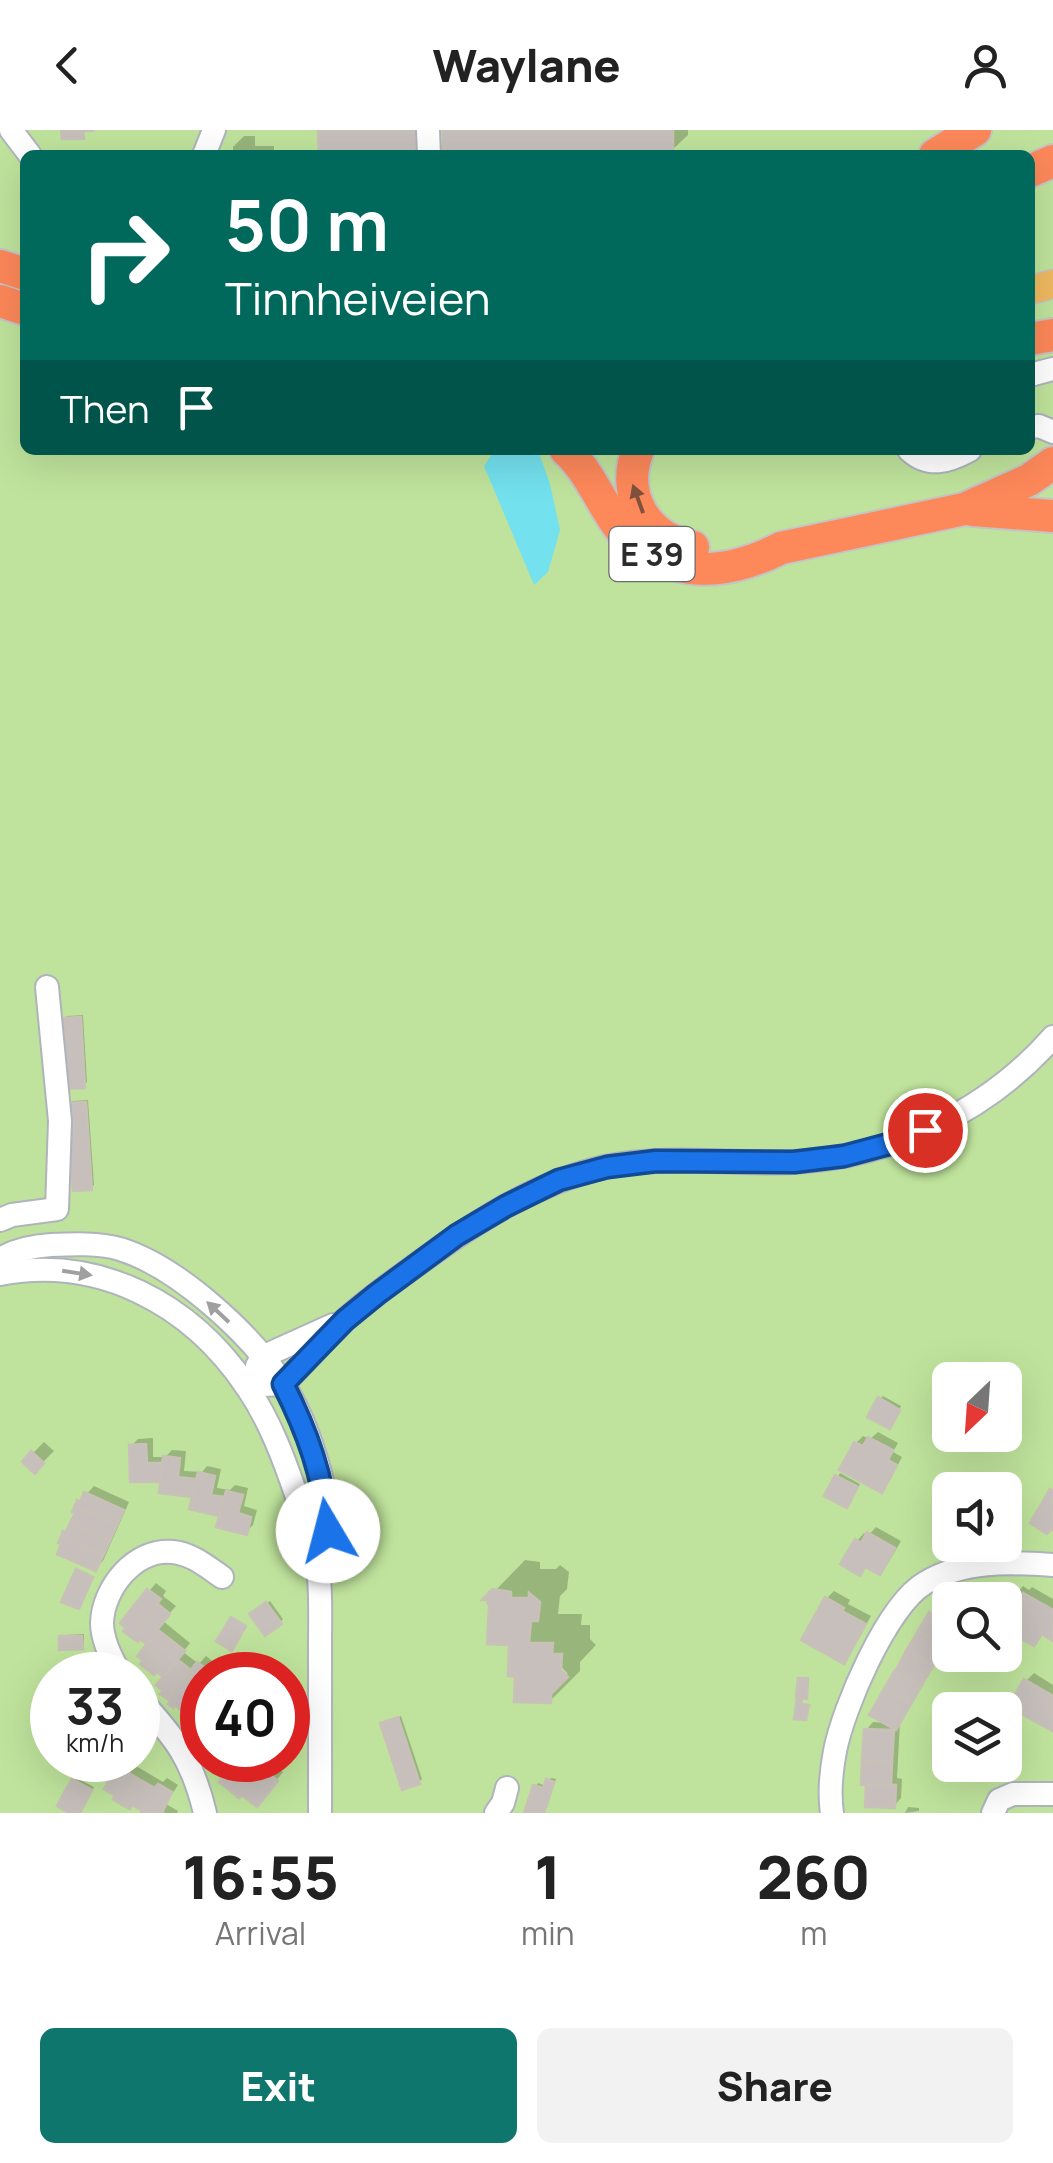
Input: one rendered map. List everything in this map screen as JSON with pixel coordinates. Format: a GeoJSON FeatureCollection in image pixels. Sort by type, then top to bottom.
{"type":"FeatureCollection","features":[{"type":"Feature","properties":{"kind":"highway"},"geometry":{"type":"LineString","coordinates":[[943,150],[975,130]]}},
{"type":"Feature","properties":{"kind":"highway","name":"E 39"},"geometry":{"type":"LineString","coordinates":[[570,455],[591,480],[622,532],[658,558],[700,570],[724,568],[756,560],[781,548],[964,509],[1029,480],[1053,463]]}},
{"type":"Feature","properties":{"kind":"highway","name":"E 39"},"geometry":{"type":"LineString","coordinates":[[636,455],[632,490],[638,507],[660,534],[678,544],[702,549],[754,544],[781,548]]}},
{"type":"Feature","properties":{"kind":"highway","name":"E 39"},"geometry":{"type":"LineString","coordinates":[[964,509],[1053,516]]}},
{"type":"Feature","properties":{"kind":"street"},"geometry":{"type":"LineString","coordinates":[[914,455],[920,460],[940,462],[958,455]]}},
{"type":"Feature","properties":{"kind":"street"},"geometry":{"type":"LineString","coordinates":[[0,1220],[57,1210],[60,1121],[47,987]]}},
{"type":"Feature","properties":{"kind":"street"},"geometry":{"type":"LineString","coordinates":[[246,1386],[283,1384],[345,1320],[457,1235],[559,1180],[607,1167],[656,1161],[794,1162],[844,1156],[900,1141],[993,1092],[1053,1037]]}},
{"type":"Feature","properties":{"kind":"street"},"geometry":{"type":"LineString","coordinates":[[0,1258],[41,1246],[78,1243],[120,1249],[162,1269],[201,1296],[235,1327],[283,1384],[303,1423],[326,1501],[328,1531],[319,1575],[320,1813]]}},
{"type":"Feature","properties":{"kind":"street"},"geometry":{"type":"LineString","coordinates":[[0,1274],[43,1269],[76,1271],[114,1281],[150,1297],[214,1346],[246,1386],[271,1428],[301,1509],[319,1575]]}},
{"type":"Feature","properties":{"kind":"street"},"geometry":{"type":"LineString","coordinates":[[246,1386],[262,1357],[345,1320]]}},
{"type":"Feature","properties":{"kind":"street"},"geometry":{"type":"LineString","coordinates":[[111,1652],[102,1625],[105,1607],[122,1574],[137,1561],[157,1552],[175,1552],[197,1559],[222,1576]]}},
{"type":"Feature","properties":{"kind":"street"},"geometry":{"type":"LineString","coordinates":[[832,1813],[833,1766],[842,1725],[877,1644],[904,1602],[921,1585],[944,1572],[970,1565],[1053,1565]]}},
{"type":"Feature","properties":{"kind":"street"},"geometry":{"type":"LineString","coordinates":[[160,1723],[193,1770],[205,1813]]}},
{"type":"Feature","properties":{"kind":"street"},"geometry":{"type":"LineString","coordinates":[[496,1813],[508,1788]]}},
{"type":"Feature","properties":{"kind":"street"},"geometry":{"type":"LineString","coordinates":[[992,1813],[999,1800],[1013,1794],[1053,1794]]}},
{"type":"Feature","properties":{"kind":"green space"},"geometry":{"type":"Polygon","coordinates":[[[0,130],[1053,130],[1053,1813],[0,1813],[0,130]]]}},
{"type":"Feature","properties":{"kind":"water"},"geometry":{"type":"Polygon","coordinates":[[[492,455],[540,455],[560,530],[548,572],[534,585],[484,466],[492,455]]]}},
{"type":"Feature","properties":{"kind":"building"},"geometry":{"type":"Polygon","coordinates":[[[61,130],[93,131],[83,131],[84,139],[62,139],[61,130]]]}},
{"type":"Feature","properties":{"kind":"building"},"geometry":{"type":"Polygon","coordinates":[[[318,130],[416,130],[416,150],[319,150],[318,130]]]}},
{"type":"Feature","properties":{"kind":"building"},"geometry":{"type":"Polygon","coordinates":[[[443,130],[673,130],[673,150],[443,150],[443,130]]]}},
{"type":"Feature","properties":{"kind":"building"},"geometry":{"type":"Polygon","coordinates":[[[81,1017],[85,1088],[67,1089],[62,1018],[81,1017]]]}},
{"type":"Feature","properties":{"kind":"building"},"geometry":{"type":"Polygon","coordinates":[[[86,1102],[92,1190],[73,1191],[66,1103],[86,1102]]]}},
{"type":"Feature","properties":{"kind":"building"},"geometry":{"type":"Polygon","coordinates":[[[878,1397],[900,1410],[890,1429],[867,1417],[878,1397]]]}},
{"type":"Feature","properties":{"kind":"building"},"geometry":{"type":"Polygon","coordinates":[[[868,1437],[893,1450],[888,1460],[897,1465],[882,1493],[839,1470],[854,1442],[863,1446],[868,1437]]]}},
{"type":"Feature","properties":{"kind":"building"},"geometry":{"type":"Polygon","coordinates":[[[146,1444],[147,1463],[162,1463],[160,1482],[130,1482],[129,1445],[146,1444]]]}},
{"type":"Feature","properties":{"kind":"building"},"geometry":{"type":"Polygon","coordinates":[[[31,1451],[44,1463],[35,1474],[22,1462],[31,1451]]]}},
{"type":"Feature","properties":{"kind":"building"},"geometry":{"type":"Polygon","coordinates":[[[163,1456],[180,1458],[178,1477],[196,1479],[192,1497],[159,1493],[163,1456]]]}},
{"type":"Feature","properties":{"kind":"building"},"geometry":{"type":"Polygon","coordinates":[[[198,1472],[215,1476],[211,1495],[224,1497],[219,1516],[189,1509],[198,1472]]]}},
{"type":"Feature","properties":{"kind":"building"},"geometry":{"type":"Polygon","coordinates":[[[835,1475],[858,1487],[847,1508],[824,1496],[835,1475]]]}},
{"type":"Feature","properties":{"kind":"building"},"geometry":{"type":"Polygon","coordinates":[[[1050,1489],[1053,1530],[1047,1534],[1030,1523],[1050,1489]]]}},
{"type":"Feature","properties":{"kind":"building"},"geometry":{"type":"Polygon","coordinates":[[[226,1491],[243,1495],[238,1513],[251,1517],[247,1535],[216,1527],[226,1491]]]}},
{"type":"Feature","properties":{"kind":"building"},"geometry":{"type":"Polygon","coordinates":[[[84,1492],[124,1510],[117,1525],[75,1506],[84,1492]]]}},
{"type":"Feature","properties":{"kind":"building"},"geometry":{"type":"Polygon","coordinates":[[[75,1506],[117,1525],[110,1541],[70,1523],[75,1506]]]}},
{"type":"Feature","properties":{"kind":"building"},"geometry":{"type":"Polygon","coordinates":[[[70,1523],[110,1541],[103,1556],[61,1537],[70,1523]]]}},
{"type":"Feature","properties":{"kind":"building"},"geometry":{"type":"Polygon","coordinates":[[[867,1532],[895,1548],[880,1575],[865,1567],[860,1576],[840,1564],[855,1539],[861,1543],[867,1532]]]}},
{"type":"Feature","properties":{"kind":"building"},"geometry":{"type":"Polygon","coordinates":[[[61,1537],[103,1556],[96,1571],[57,1554],[61,1537]]]}},
{"type":"Feature","properties":{"kind":"building"},"geometry":{"type":"Polygon","coordinates":[[[76,1569],[93,1577],[79,1609],[61,1602],[76,1569]]]}},
{"type":"Feature","properties":{"kind":"building"},"geometry":{"type":"Polygon","coordinates":[[[147,1589],[161,1599],[131,1637],[120,1623],[147,1589]]]}},
{"type":"Feature","properties":{"kind":"building"},"geometry":{"type":"Polygon","coordinates":[[[492,1589],[511,1592],[511,1598],[529,1598],[529,1593],[540,1602],[538,1621],[531,1621],[529,1643],[553,1643],[552,1654],[562,1654],[561,1670],[568,1677],[551,1694],[551,1703],[514,1702],[515,1677],[508,1676],[509,1645],[487,1644],[489,1606],[487,1600],[482,1600],[492,1589]]]}},
{"type":"Feature","properties":{"kind":"building"},"geometry":{"type":"Polygon","coordinates":[[[1023,1593],[1053,1610],[1053,1641],[1042,1634],[1034,1646],[1022,1639],[1023,1593]]]}},
{"type":"Feature","properties":{"kind":"building"},"geometry":{"type":"Polygon","coordinates":[[[825,1597],[866,1624],[844,1664],[801,1640],[825,1597]]]}},
{"type":"Feature","properties":{"kind":"building"},"geometry":{"type":"Polygon","coordinates":[[[266,1602],[282,1624],[265,1636],[249,1614],[266,1602]]]}},
{"type":"Feature","properties":{"kind":"building"},"geometry":{"type":"Polygon","coordinates":[[[158,1604],[170,1614],[146,1644],[140,1639],[138,1642],[131,1637],[158,1604]]]}},
{"type":"Feature","properties":{"kind":"building"},"geometry":{"type":"Polygon","coordinates":[[[929,1612],[932,1614],[932,1639],[918,1631],[929,1612]]]}},
{"type":"Feature","properties":{"kind":"building"},"geometry":{"type":"Polygon","coordinates":[[[231,1617],[246,1626],[232,1651],[216,1641],[231,1617]]]}},
{"type":"Feature","properties":{"kind":"building"},"geometry":{"type":"Polygon","coordinates":[[[158,1630],[171,1640],[160,1653],[140,1652],[158,1630]]]}},
{"type":"Feature","properties":{"kind":"building"},"geometry":{"type":"Polygon","coordinates":[[[918,1631],[932,1639],[932,1665],[906,1651],[918,1631]]]}},
{"type":"Feature","properties":{"kind":"building"},"geometry":{"type":"Polygon","coordinates":[[[59,1636],[82,1636],[83,1649],[59,1650],[59,1636]]]}},
{"type":"Feature","properties":{"kind":"building"},"geometry":{"type":"Polygon","coordinates":[[[171,1640],[185,1651],[180,1652],[163,1677],[160,1653],[171,1640]]]}},
{"type":"Feature","properties":{"kind":"building"},"geometry":{"type":"Polygon","coordinates":[[[906,1651],[932,1665],[922,1685],[896,1670],[906,1651]]]}},
{"type":"Feature","properties":{"kind":"building"},"geometry":{"type":"Polygon","coordinates":[[[180,1662],[180,1684],[168,1699],[160,1694],[160,1680],[180,1662]]]}},
{"type":"Feature","properties":{"kind":"building"},"geometry":{"type":"Polygon","coordinates":[[[895,1670],[922,1685],[911,1704],[884,1689],[895,1670]]]}},
{"type":"Feature","properties":{"kind":"building"},"geometry":{"type":"Polygon","coordinates":[[[798,1678],[808,1678],[807,1699],[796,1698],[798,1678]]]}},
{"type":"Feature","properties":{"kind":"building"},"geometry":{"type":"Polygon","coordinates":[[[1024,1679],[1053,1696],[1038,1723],[1022,1714],[1022,1692],[1017,1692],[1024,1679]]]}},
{"type":"Feature","properties":{"kind":"building"},"geometry":{"type":"Polygon","coordinates":[[[180,1684],[180,1709],[168,1704],[180,1684]]]}},
{"type":"Feature","properties":{"kind":"building"},"geometry":{"type":"Polygon","coordinates":[[[884,1689],[911,1704],[896,1730],[869,1715],[884,1689]]]}},
{"type":"Feature","properties":{"kind":"building"},"geometry":{"type":"Polygon","coordinates":[[[1053,1697],[1053,1731],[1038,1723],[1053,1697]]]}},
{"type":"Feature","properties":{"kind":"building"},"geometry":{"type":"Polygon","coordinates":[[[797,1698],[802,1699],[801,1704],[809,1705],[806,1720],[794,1719],[797,1698]]]}},
{"type":"Feature","properties":{"kind":"building"},"geometry":{"type":"Polygon","coordinates":[[[398,1717],[420,1784],[402,1790],[380,1723],[398,1717]]]}},
{"type":"Feature","properties":{"kind":"building"},"geometry":{"type":"Polygon","coordinates":[[[864,1729],[894,1730],[892,1762],[862,1761],[864,1729]]]}},
{"type":"Feature","properties":{"kind":"building"},"geometry":{"type":"Polygon","coordinates":[[[862,1761],[892,1762],[891,1785],[861,1785],[862,1761]]]}},
{"type":"Feature","properties":{"kind":"building"},"geometry":{"type":"Polygon","coordinates":[[[546,1779],[554,1782],[544,1813],[524,1813],[533,1785],[543,1788],[546,1779]]]}},
{"type":"Feature","properties":{"kind":"building"},"geometry":{"type":"Polygon","coordinates":[[[70,1782],[77,1782],[92,1790],[87,1800],[66,1789],[70,1782]]]}},
{"type":"Feature","properties":{"kind":"building"},"geometry":{"type":"Polygon","coordinates":[[[108,1782],[135,1782],[121,1804],[104,1789],[108,1782]]]}},
{"type":"Feature","properties":{"kind":"building"},"geometry":{"type":"Polygon","coordinates":[[[135,1782],[155,1788],[158,1784],[172,1792],[162,1813],[141,1813],[132,1805],[130,1809],[121,1804],[135,1782]]]}},
{"type":"Feature","properties":{"kind":"building"},"geometry":{"type":"Polygon","coordinates":[[[219,1782],[242,1782],[233,1793],[219,1782]]]}},
{"type":"Feature","properties":{"kind":"building"},"geometry":{"type":"Polygon","coordinates":[[[241,1782],[277,1782],[257,1807],[233,1793],[241,1782]]]}},
{"type":"Feature","properties":{"kind":"building"},"geometry":{"type":"Polygon","coordinates":[[[866,1784],[896,1785],[895,1808],[865,1807],[866,1784]]]}},
{"type":"Feature","properties":{"kind":"building"},"geometry":{"type":"Polygon","coordinates":[[[66,1789],[87,1800],[80,1813],[69,1813],[57,1806],[66,1789]]]}},
{"type":"Feature","properties":{"kind":"route"},"geometry":{"type":"LineString","coordinates":[[328,1531],[326,1501],[313,1452],[283,1384],[345,1320],[457,1235],[559,1180],[607,1167],[656,1161],[794,1162],[844,1156],[925,1130]]}}]}
